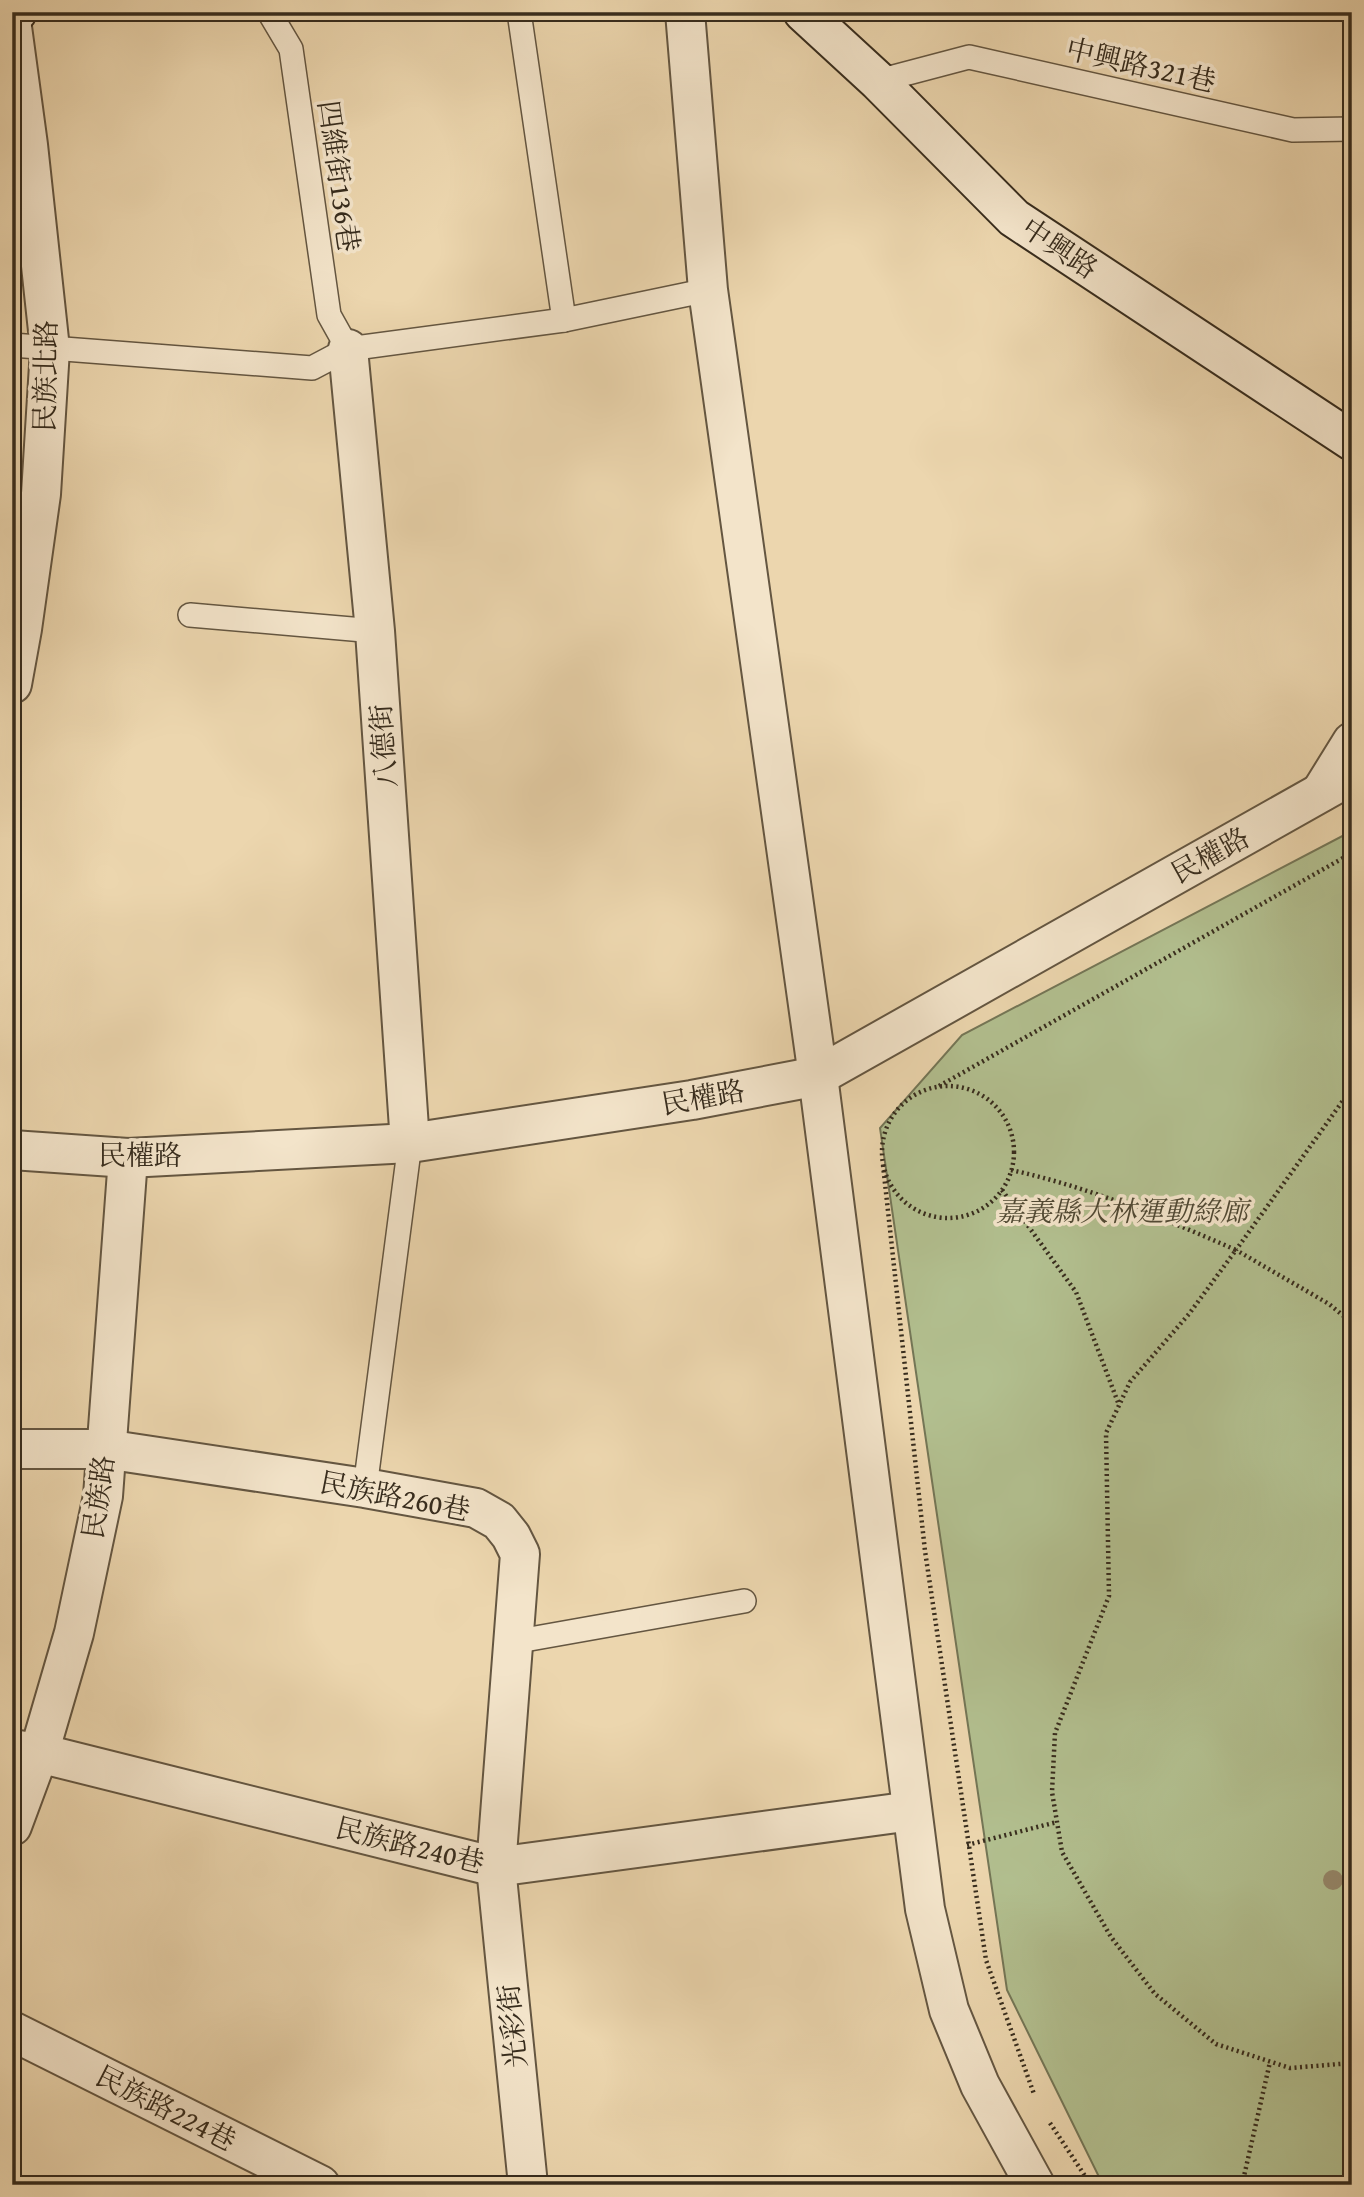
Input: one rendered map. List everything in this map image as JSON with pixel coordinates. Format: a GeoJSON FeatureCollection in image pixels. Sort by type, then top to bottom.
{"type":"FeatureCollection","features":[{"type":"Feature","properties":{"kind":"street"},"geometry":{"type":"LineString","coordinates":[[685,12],[708,290],[818,1076],[925,1909],[949,2010],[981,2085],[1031,2183]]}},
{"type":"Feature","properties":{"kind":"street","name":"中興路"},"geometry":{"type":"LineString","coordinates":[[803,12],[878,80],[1014,218],[1352,441]]}},
{"type":"Feature","properties":{"kind":"street","name":"民族北路"},"geometry":{"type":"LineString","coordinates":[[12,27],[50,349],[41,494],[12,684]]}},
{"type":"Feature","properties":{"kind":"street","name":"八德街"},"geometry":{"type":"LineString","coordinates":[[348,349],[375,631],[410,1143]]}},
{"type":"Feature","properties":{"kind":"street","name":"民權路"},"geometry":{"type":"LineString","coordinates":[[12,1150],[128,1158],[410,1143],[692,1100],[818,1076],[1336,783],[1352,742]]}},
{"type":"Feature","properties":{"kind":"street","name":"民族路"},"geometry":{"type":"LineString","coordinates":[[12,1826],[26,1751],[74,1633],[103,1496],[128,1158]]}},
{"type":"Feature","properties":{"kind":"street","name":"民族路260巷"},"geometry":{"type":"LineString","coordinates":[[12,1449],[105,1449],[365,1488],[476,1508],[499,1521],[520,1554],[496,1867]]}},
{"type":"Feature","properties":{"kind":"street","name":"民族路240巷"},"geometry":{"type":"LineString","coordinates":[[26,1751],[496,1867],[912,1811]]}},
{"type":"Feature","properties":{"kind":"street","name":"光彩街"},"geometry":{"type":"LineString","coordinates":[[496,1867],[528,2185]]}},
{"type":"Feature","properties":{"kind":"street","name":"民族路224巷"},"geometry":{"type":"LineString","coordinates":[[12,2031],[320,2185]]}},
{"type":"Feature","properties":{"kind":"lane","name":"四維街136巷"},"geometry":{"type":"LineString","coordinates":[[269,12],[291,50],[330,315],[348,349]]}},
{"type":"Feature","properties":{"kind":"lane"},"geometry":{"type":"LineString","coordinates":[[519,12],[564,320]]}},
{"type":"Feature","properties":{"kind":"lane","name":"中興路321巷"},"geometry":{"type":"LineString","coordinates":[[878,80],[969,57],[1293,130],[1352,130]]}},
{"type":"Feature","properties":{"kind":"lane"},"geometry":{"type":"LineString","coordinates":[[12,345],[312,368],[348,349],[564,320],[708,290]]}},
{"type":"Feature","properties":{"kind":"lane"},"geometry":{"type":"LineString","coordinates":[[190,615],[375,631]]}},
{"type":"Feature","properties":{"kind":"lane"},"geometry":{"type":"LineString","coordinates":[[365,1488],[410,1143]]}},
{"type":"Feature","properties":{"kind":"lane"},"geometry":{"type":"LineString","coordinates":[[513,1642],[744,1601]]}},
{"type":"Feature","properties":{"kind":"path"},"geometry":{"type":"LineString","coordinates":[[1038,2104],[986,1960],[967,1845],[924,1537],[882,1144],[888,1123],[900,1105],[918,1092],[939,1086],[1352,853]]}},
{"type":"Feature","properties":{"kind":"path"},"geometry":{"type":"LineString","coordinates":[[883,1165],[891,1185],[905,1202],[924,1213],[945,1218],[967,1215],[986,1206],[1002,1190],[1011,1170],[1013,1149],[1009,1127],[998,1109],[981,1095],[961,1087],[939,1086]]}},
{"type":"Feature","properties":{"kind":"path"},"geometry":{"type":"LineString","coordinates":[[1352,1088],[1189,1314],[1130,1382],[1106,1433],[1109,1596],[1055,1733],[1052,1792],[1062,1852],[1111,1937],[1155,1994],[1216,2044],[1290,2068],[1352,2063]]}},
{"type":"Feature","properties":{"kind":"path"},"geometry":{"type":"LineString","coordinates":[[1011,1170],[1056,1180],[1166,1219],[1236,1250],[1329,1304],[1352,1323]]}},
{"type":"Feature","properties":{"kind":"path"},"geometry":{"type":"LineString","coordinates":[[1002,1190],[1076,1292],[1119,1405]]}},
{"type":"Feature","properties":{"kind":"path"},"geometry":{"type":"LineString","coordinates":[[967,1845],[1057,1822]]}},
{"type":"Feature","properties":{"kind":"path"},"geometry":{"type":"LineString","coordinates":[[1242,2185],[1270,2062]]}},
{"type":"Feature","properties":{"kind":"path"},"geometry":{"type":"LineString","coordinates":[[1045,2115],[1091,2185]]}},
{"type":"Feature","properties":{"kind":"green space","name":"嘉義縣大林運動綠廊"},"geometry":{"type":"Polygon","coordinates":[[[1352,831],[1352,2185],[1103,2185],[1007,1990],[880,1128],[962,1035],[1352,831]]]}}]}
